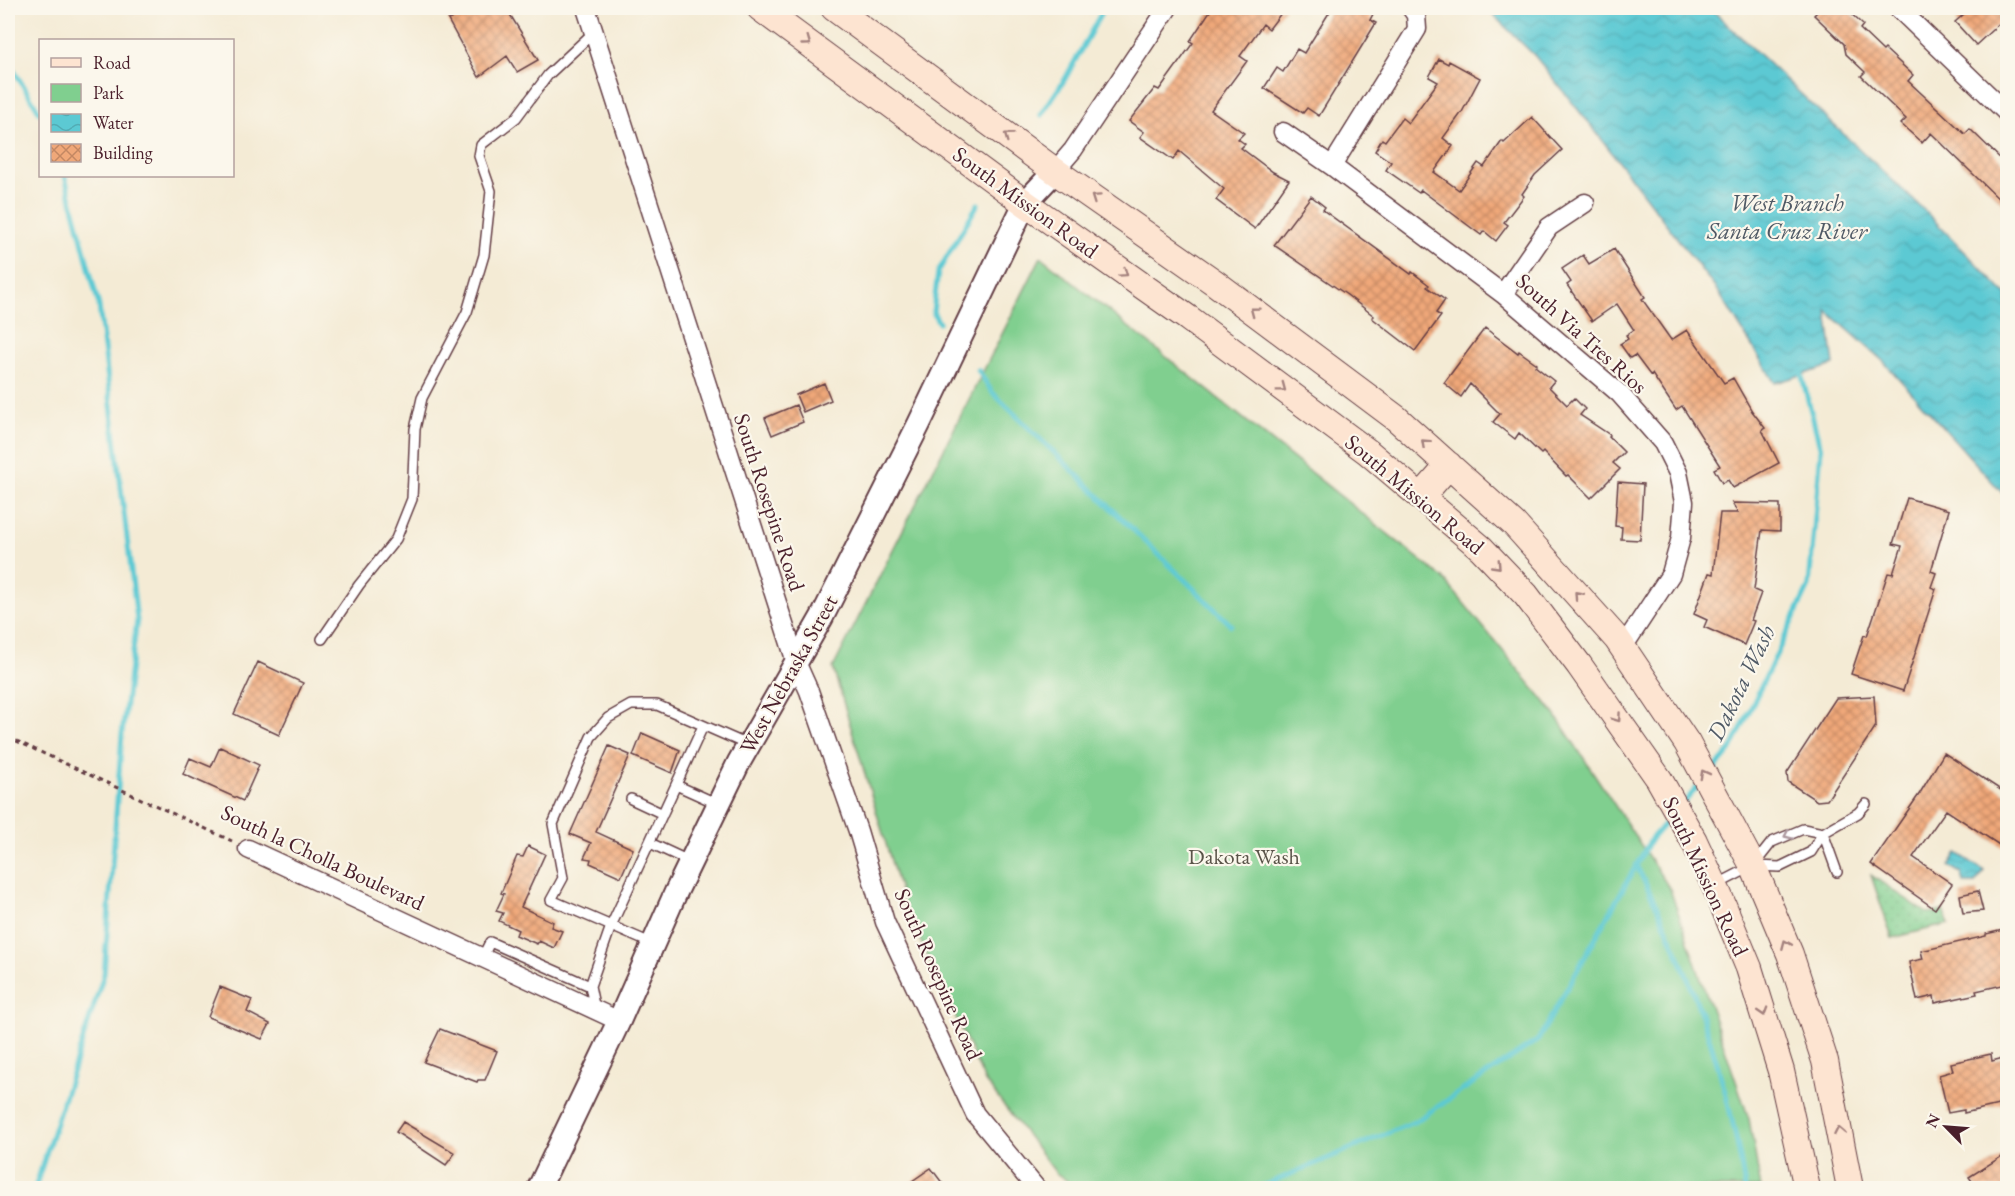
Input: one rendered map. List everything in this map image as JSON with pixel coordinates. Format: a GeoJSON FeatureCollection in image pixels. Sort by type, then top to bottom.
{"type":"FeatureCollection","features":[{"type":"Feature","properties":{"kind":"main road","name":"South Mission Road"},"geometry":{"type":"LineString","coordinates":[[760,8],[1025,203],[1188,318],[1368,452],[1481,548],[1526,595],[1579,665],[1659,779],[1694,841],[1749,968],[1774,1048],[1807,1188]]}},
{"type":"Feature","properties":{"kind":"main road","name":"South Mission Road"},"geometry":{"type":"LineString","coordinates":[[834,8],[1055,171],[1214,282],[1396,418],[1514,524],[1623,647],[1688,742],[1753,866],[1790,954],[1825,1060],[1850,1188]]}},
{"type":"Feature","properties":{"kind":"main road"},"geometry":{"type":"LineString","coordinates":[[1421,497],[1449,465]]}},
{"type":"Feature","properties":{"kind":"street","name":"South Rosepine Road"},"geometry":{"type":"LineString","coordinates":[[586,8],[796,662],[809,691],[858,831],[885,922],[975,1114],[1036,1188]]}},
{"type":"Feature","properties":{"kind":"street"},"geometry":{"type":"LineString","coordinates":[[1055,171],[1073,150],[1168,8]]}},
{"type":"Feature","properties":{"kind":"street"},"geometry":{"type":"LineString","coordinates":[[1332,166],[1417,29],[1416,15],[1411,8]]}},
{"type":"Feature","properties":{"kind":"street"},"geometry":{"type":"LineString","coordinates":[[1906,10],[2007,114]]}},
{"type":"Feature","properties":{"kind":"street","name":"South Via Tres Rios"},"geometry":{"type":"LineString","coordinates":[[1282,132],[1332,166],[1503,294],[1620,394],[1663,443],[1678,473],[1684,502],[1681,538],[1671,574],[1623,647]]}},
{"type":"Feature","properties":{"kind":"street","name":"West Nebraska Street"},"geometry":{"type":"LineString","coordinates":[[539,1188],[619,1021],[718,804],[748,745],[822,617],[919,424],[1025,203],[1055,171]]}},
{"type":"Feature","properties":{"kind":"street"},"geometry":{"type":"LineString","coordinates":[[1503,294],[1549,227],[1585,203]]}},
{"type":"Feature","properties":{"kind":"street","name":"South la Cholla Boulevard"},"geometry":{"type":"LineString","coordinates":[[248,849],[619,1021]]}},
{"type":"Feature","properties":{"kind":"lane"},"geometry":{"type":"LineString","coordinates":[[322,639],[359,585],[396,538],[412,499],[415,429],[422,398],[467,312],[484,255],[491,191],[478,156],[481,145],[516,118],[548,75],[594,32]]}},
{"type":"Feature","properties":{"kind":"lane"},"geometry":{"type":"LineString","coordinates":[[653,945],[551,900],[563,878],[553,824],[591,737],[608,718],[631,705],[657,705],[748,745]]}},
{"type":"Feature","properties":{"kind":"lane"},"geometry":{"type":"LineString","coordinates":[[595,1010],[590,986],[612,926],[703,726]]}},
{"type":"Feature","properties":{"kind":"lane"},"geometry":{"type":"LineString","coordinates":[[676,785],[718,804]]}},
{"type":"Feature","properties":{"kind":"lane"},"geometry":{"type":"LineString","coordinates":[[631,799],[663,814]]}},
{"type":"Feature","properties":{"kind":"lane"},"geometry":{"type":"LineString","coordinates":[[1753,866],[1780,867],[1811,852],[1824,833],[1858,813],[1866,804]]}},
{"type":"Feature","properties":{"kind":"lane"},"geometry":{"type":"LineString","coordinates":[[1715,886],[1753,866],[1773,842],[1803,829],[1824,833]]}},
{"type":"Feature","properties":{"kind":"lane"},"geometry":{"type":"LineString","coordinates":[[1824,833],[1836,869]]}},
{"type":"Feature","properties":{"kind":"lane"},"geometry":{"type":"LineString","coordinates":[[650,843],[691,862]]}},
{"type":"Feature","properties":{"kind":"lane"},"geometry":{"type":"LineString","coordinates":[[482,958],[490,942],[590,986]]}},
{"type":"Feature","properties":{"kind":"path","name":"South la Cholla Boulevard"},"geometry":{"type":"LineString","coordinates":[[8,737],[248,849]]}},
{"type":"Feature","properties":{"kind":"green space","name":"Dakota Wash"},"geometry":{"type":"Polygon","coordinates":[[[1041,257],[1443,578],[1554,713],[1670,889],[1749,1119],[1761,1188],[1077,1188],[1056,1173],[985,1081],[905,907],[833,668],[1041,257]]]}},
{"type":"Feature","properties":{"kind":"green space"},"geometry":{"type":"Polygon","coordinates":[[[1871,875],[1927,913],[1943,911],[1949,924],[1892,938],[1871,875]]]}},
{"type":"Feature","properties":{"kind":"water","name":"West Branch Santa Cruz River"},"geometry":{"type":"Polygon","coordinates":[[[1486,8],[1710,8],[1926,212],[2007,295],[2007,498],[1883,361],[1827,311],[1834,365],[1775,383],[1719,293],[1600,137],[1535,56],[1486,8]]]}},
{"type":"Feature","properties":{"kind":"water"},"geometry":{"type":"Polygon","coordinates":[[[1957,853],[1985,871],[1975,883],[1964,883],[1962,874],[1949,866],[1957,853]]]}},
{"type":"Feature","properties":{"kind":"building"},"geometry":{"type":"Polygon","coordinates":[[[446,8],[506,8],[538,60],[517,72],[507,56],[479,77],[448,20],[455,17],[446,8]]]}},
{"type":"Feature","properties":{"kind":"building"},"geometry":{"type":"Polygon","coordinates":[[[1212,8],[1285,8],[1269,29],[1263,24],[1240,56],[1247,61],[1211,110],[1244,133],[1238,139],[1245,144],[1241,148],[1273,172],[1289,180],[1255,229],[1216,200],[1224,189],[1179,151],[1173,160],[1140,137],[1144,132],[1129,121],[1155,88],[1159,90],[1193,43],[1190,41],[1212,8]]]}},
{"type":"Feature","properties":{"kind":"building"},"geometry":{"type":"Polygon","coordinates":[[[1332,8],[1367,8],[1374,12],[1370,20],[1376,23],[1319,116],[1307,108],[1303,113],[1264,88],[1277,68],[1283,72],[1297,49],[1304,53],[1332,8]]]}},
{"type":"Feature","properties":{"kind":"building"},"geometry":{"type":"Polygon","coordinates":[[[1821,8],[1845,8],[1863,25],[1860,29],[1913,75],[1908,81],[1965,134],[1970,129],[2007,165],[2007,207],[1931,133],[1922,143],[1901,124],[1906,119],[1861,76],[1865,72],[1846,54],[1844,44],[1814,15],[1821,8]]]}},
{"type":"Feature","properties":{"kind":"building"},"geometry":{"type":"Polygon","coordinates":[[[1971,8],[1997,8],[2006,17],[1976,45],[1955,22],[1971,8]]]}},
{"type":"Feature","properties":{"kind":"building"},"geometry":{"type":"Polygon","coordinates":[[[1439,59],[1448,64],[1449,61],[1480,78],[1462,112],[1443,138],[1453,146],[1434,172],[1459,190],[1478,163],[1484,167],[1502,141],[1504,143],[1532,117],[1562,150],[1535,175],[1522,194],[1524,196],[1504,222],[1508,225],[1496,241],[1484,231],[1481,235],[1421,190],[1419,193],[1386,170],[1391,162],[1375,151],[1382,139],[1385,141],[1402,118],[1408,123],[1438,82],[1429,77],[1439,59]]]}},
{"type":"Feature","properties":{"kind":"building"},"geometry":{"type":"Polygon","coordinates":[[[1311,196],[1325,207],[1323,210],[1411,274],[1412,272],[1445,300],[1436,313],[1441,316],[1415,351],[1372,318],[1374,316],[1347,295],[1274,245],[1311,196]]]}},
{"type":"Feature","properties":{"kind":"building"},"geometry":{"type":"Polygon","coordinates":[[[1614,249],[1645,297],[1642,299],[1671,340],[1687,330],[1724,383],[1733,378],[1765,428],[1762,430],[1779,463],[1733,488],[1728,480],[1722,483],[1714,469],[1720,466],[1682,406],[1676,410],[1652,374],[1650,375],[1635,355],[1630,358],[1620,344],[1628,339],[1626,335],[1634,330],[1617,304],[1592,321],[1567,285],[1571,282],[1562,269],[1583,255],[1589,264],[1614,249]]]}},
{"type":"Feature","properties":{"kind":"building"},"geometry":{"type":"Polygon","coordinates":[[[1485,328],[1537,364],[1535,366],[1554,381],[1549,387],[1567,405],[1574,398],[1585,409],[1580,415],[1610,435],[1609,437],[1624,452],[1613,463],[1620,469],[1591,498],[1543,452],[1541,454],[1519,433],[1515,439],[1493,422],[1500,414],[1470,384],[1461,397],[1444,383],[1485,328]]]}},
{"type":"Feature","properties":{"kind":"building"},"geometry":{"type":"Polygon","coordinates":[[[824,383],[831,400],[803,412],[796,395],[824,383]]]}},
{"type":"Feature","properties":{"kind":"building"},"geometry":{"type":"Polygon","coordinates":[[[796,405],[803,422],[772,435],[765,418],[796,405]]]}},
{"type":"Feature","properties":{"kind":"building"},"geometry":{"type":"Polygon","coordinates":[[[1618,482],[1643,484],[1640,540],[1621,539],[1622,527],[1615,526],[1618,482]]]}},
{"type":"Feature","properties":{"kind":"building"},"geometry":{"type":"Polygon","coordinates":[[[1907,498],[1949,510],[1931,571],[1936,573],[1931,587],[1936,589],[1903,691],[1851,674],[1864,635],[1867,636],[1888,573],[1893,574],[1902,546],[1893,544],[1907,498]]]}},
{"type":"Feature","properties":{"kind":"building"},"geometry":{"type":"Polygon","coordinates":[[[1732,503],[1780,504],[1780,531],[1762,530],[1754,590],[1761,593],[1751,620],[1754,621],[1744,645],[1704,627],[1707,620],[1694,614],[1709,573],[1713,574],[1720,513],[1738,513],[1732,503]]]}},
{"type":"Feature","properties":{"kind":"building"},"geometry":{"type":"Polygon","coordinates":[[[258,662],[303,683],[279,735],[234,714],[258,662]]]}},
{"type":"Feature","properties":{"kind":"building"},"geometry":{"type":"Polygon","coordinates":[[[1874,696],[1876,726],[1827,800],[1817,801],[1788,782],[1787,773],[1836,698],[1874,696]]]}},
{"type":"Feature","properties":{"kind":"building"},"geometry":{"type":"Polygon","coordinates":[[[642,733],[680,750],[672,773],[633,756],[642,733]]]}},
{"type":"Feature","properties":{"kind":"building"},"geometry":{"type":"Polygon","coordinates":[[[609,746],[630,755],[596,832],[633,849],[621,877],[590,863],[591,859],[584,858],[591,843],[570,834],[609,746]]]}},
{"type":"Feature","properties":{"kind":"building"},"geometry":{"type":"Polygon","coordinates":[[[220,747],[259,765],[243,801],[183,774],[190,758],[211,767],[220,747]]]}},
{"type":"Feature","properties":{"kind":"building"},"geometry":{"type":"Polygon","coordinates":[[[1944,753],[2007,794],[2007,850],[1946,810],[1913,857],[1952,884],[1935,909],[1871,864],[1920,793],[1944,753]]]}},
{"type":"Feature","properties":{"kind":"building"},"geometry":{"type":"Polygon","coordinates":[[[528,846],[545,854],[521,907],[553,922],[551,927],[562,931],[554,948],[516,935],[518,930],[499,921],[503,913],[496,911],[517,856],[523,857],[528,846]]]}},
{"type":"Feature","properties":{"kind":"building"},"geometry":{"type":"Polygon","coordinates":[[[1978,891],[1983,911],[1963,913],[1960,895],[1978,891]]]}},
{"type":"Feature","properties":{"kind":"building"},"geometry":{"type":"Polygon","coordinates":[[[2007,929],[2007,984],[1976,991],[1977,994],[1935,1003],[1934,996],[1917,1000],[1909,962],[1923,959],[1921,951],[2007,929]]]}},
{"type":"Feature","properties":{"kind":"building"},"geometry":{"type":"Polygon","coordinates":[[[220,987],[252,1000],[247,1012],[270,1024],[262,1039],[208,1017],[220,987]]]}},
{"type":"Feature","properties":{"kind":"building"},"geometry":{"type":"Polygon","coordinates":[[[440,1029],[497,1051],[485,1080],[477,1082],[424,1062],[440,1029]]]}},
{"type":"Feature","properties":{"kind":"building"},"geometry":{"type":"Polygon","coordinates":[[[1991,1054],[1992,1061],[2007,1057],[2007,1103],[1964,1113],[1964,1110],[1948,1113],[1939,1075],[1953,1071],[1951,1063],[1991,1054]]]}},
{"type":"Feature","properties":{"kind":"building"},"geometry":{"type":"Polygon","coordinates":[[[403,1122],[455,1153],[446,1165],[396,1132],[403,1122]]]}},
{"type":"Feature","properties":{"kind":"building"},"geometry":{"type":"Polygon","coordinates":[[[2007,1153],[2007,1188],[1977,1188],[1969,1177],[2007,1153]]]}},
{"type":"Feature","properties":{"kind":"building"},"geometry":{"type":"Polygon","coordinates":[[[931,1168],[946,1188],[902,1188],[931,1168]]]}},
{"type":"Feature","properties":{"kind":"waterway"},"geometry":{"type":"LineString","coordinates":[[1041,115],[1065,79],[1104,8]]}},
{"type":"Feature","properties":{"kind":"waterway"},"geometry":{"type":"LineString","coordinates":[[8,61],[39,111]]}},
{"type":"Feature","properties":{"kind":"waterway"},"geometry":{"type":"LineString","coordinates":[[35,1188],[104,974],[122,734],[137,620],[99,306],[65,177]]}},
{"type":"Feature","properties":{"kind":"waterway"},"geometry":{"type":"LineString","coordinates":[[939,323],[933,312],[938,272],[978,204]]}},
{"type":"Feature","properties":{"kind":"waterway","name":"Dakota Wash"},"geometry":{"type":"LineString","coordinates":[[1711,773],[1731,750],[1809,586],[1821,450],[1800,369]]}},
{"type":"Feature","properties":{"kind":"waterway"},"geometry":{"type":"LineString","coordinates":[[978,370],[992,392],[1231,625]]}},
{"type":"Feature","properties":{"kind":"waterway","name":"Dakota Wash"},"geometry":{"type":"LineString","coordinates":[[1683,804],[1700,784]]}},
{"type":"Feature","properties":{"kind":"waterway","name":"Dakota Wash"},"geometry":{"type":"LineString","coordinates":[[1258,1188],[1416,1121],[1538,1040],[1651,839],[1672,815]]}},
{"type":"Feature","properties":{"kind":"waterway"},"geometry":{"type":"LineString","coordinates":[[1636,865],[1673,943],[1704,1022],[1728,1104],[1745,1188]]}}]}
